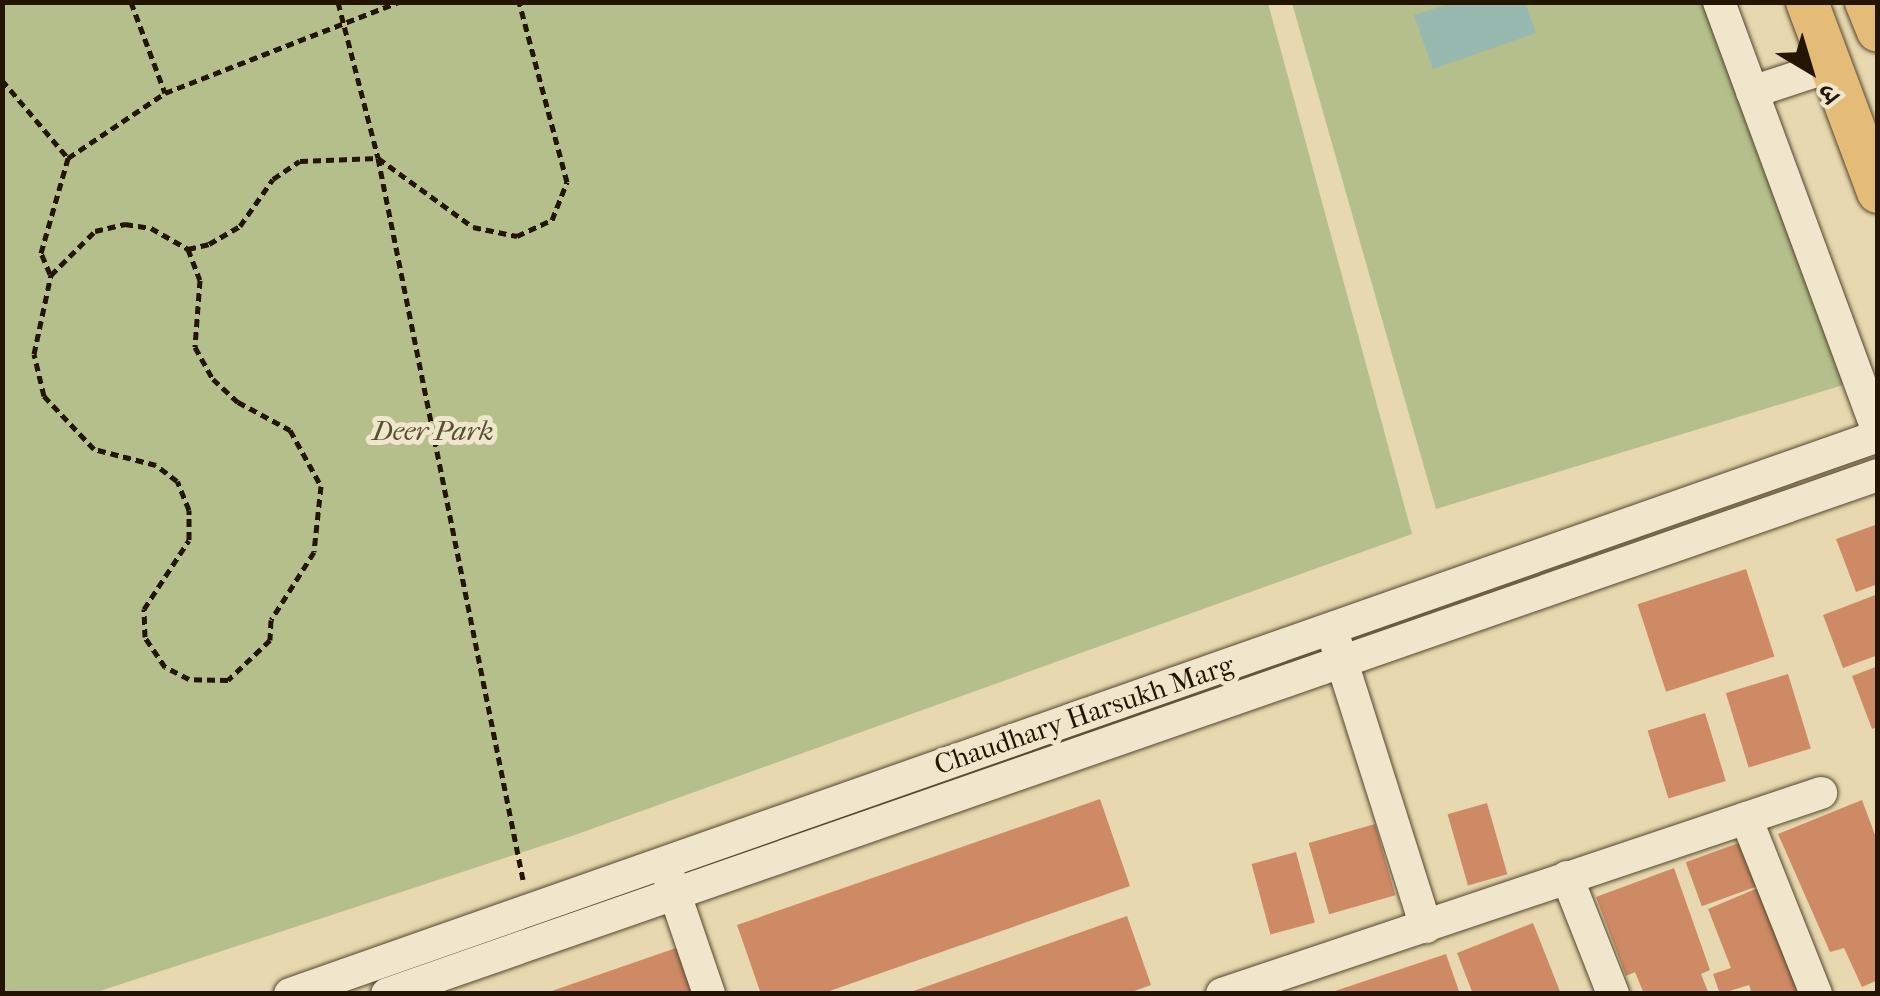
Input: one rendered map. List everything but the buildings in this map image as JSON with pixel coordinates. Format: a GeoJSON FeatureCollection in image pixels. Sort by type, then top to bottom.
{"type":"FeatureCollection","features":[{"type":"Feature","properties":{"kind":"main road"},"geometry":{"type":"LineString","coordinates":[[1807,2],[1878,192]]}},
{"type":"Feature","properties":{"kind":"street"},"geometry":{"type":"LineString","coordinates":[[1719,2],[1878,434]]}},
{"type":"Feature","properties":{"kind":"street"},"geometry":{"type":"LineString","coordinates":[[1752,92],[1831,66]]}},
{"type":"Feature","properties":{"kind":"street","name":"Chaudhary Harsukh Marg"},"geometry":{"type":"LineString","coordinates":[[387,994],[673,888],[1332,629],[1878,434]]}},
{"type":"Feature","properties":{"kind":"street","name":"Chaudhary Harsukh Marg"},"geometry":{"type":"LineString","coordinates":[[290,994],[531,909],[673,888],[1346,675],[1878,475]]}},
{"type":"Feature","properties":{"kind":"street"},"geometry":{"type":"LineString","coordinates":[[1332,629],[1426,927]]}},
{"type":"Feature","properties":{"kind":"street"},"geometry":{"type":"LineString","coordinates":[[1222,994],[1821,793]]}},
{"type":"Feature","properties":{"kind":"street"},"geometry":{"type":"LineString","coordinates":[[1746,818],[1816,994]]}},
{"type":"Feature","properties":{"kind":"street"},"geometry":{"type":"LineString","coordinates":[[1567,878],[1613,994]]}},
{"type":"Feature","properties":{"kind":"street"},"geometry":{"type":"LineString","coordinates":[[673,888],[709,994]]}},
{"type":"Feature","properties":{"kind":"path"},"geometry":{"type":"LineString","coordinates":[[131,2],[165,93]]}},
{"type":"Feature","properties":{"kind":"path"},"geometry":{"type":"LineString","coordinates":[[338,2],[378,158],[510,833],[531,909]]}},
{"type":"Feature","properties":{"kind":"path"},"geometry":{"type":"LineString","coordinates":[[51,275],[41,253],[68,158],[165,93],[344,28],[399,2]]}},
{"type":"Feature","properties":{"kind":"path"},"geometry":{"type":"LineString","coordinates":[[188,249],[240,226],[273,179],[300,161],[378,158],[474,227],[517,236],[552,220],[567,182],[520,2]]}},
{"type":"Feature","properties":{"kind":"path"},"geometry":{"type":"LineString","coordinates":[[2,80],[68,158]]}},
{"type":"Feature","properties":{"kind":"path"},"geometry":{"type":"LineString","coordinates":[[125,224],[151,228],[188,249],[200,280],[195,348],[238,402],[290,430],[321,486],[314,552],[272,620],[270,640],[228,680],[190,679],[165,667],[145,637],[144,609],[188,540],[190,510],[177,480],[156,465],[94,448],[44,396],[34,354],[51,275],[95,231],[125,224]]}},
{"type":"Feature","properties":{"kind":"green space","name":"Deer Park"},"geometry":{"type":"Polygon","coordinates":[[[2,3],[1268,3],[1412,534],[572,836],[94,993],[3,993],[2,3]]]}},
{"type":"Feature","properties":{"kind":"green space"},"geometry":{"type":"Polygon","coordinates":[[[1292,3],[1732,3],[1863,379],[1436,509],[1292,3]]]}},
{"type":"Feature","properties":{"kind":"water"},"geometry":{"type":"Polygon","coordinates":[[[1452,3],[1525,3],[1536,33],[1433,69],[1414,15],[1452,3]]]}}]}
